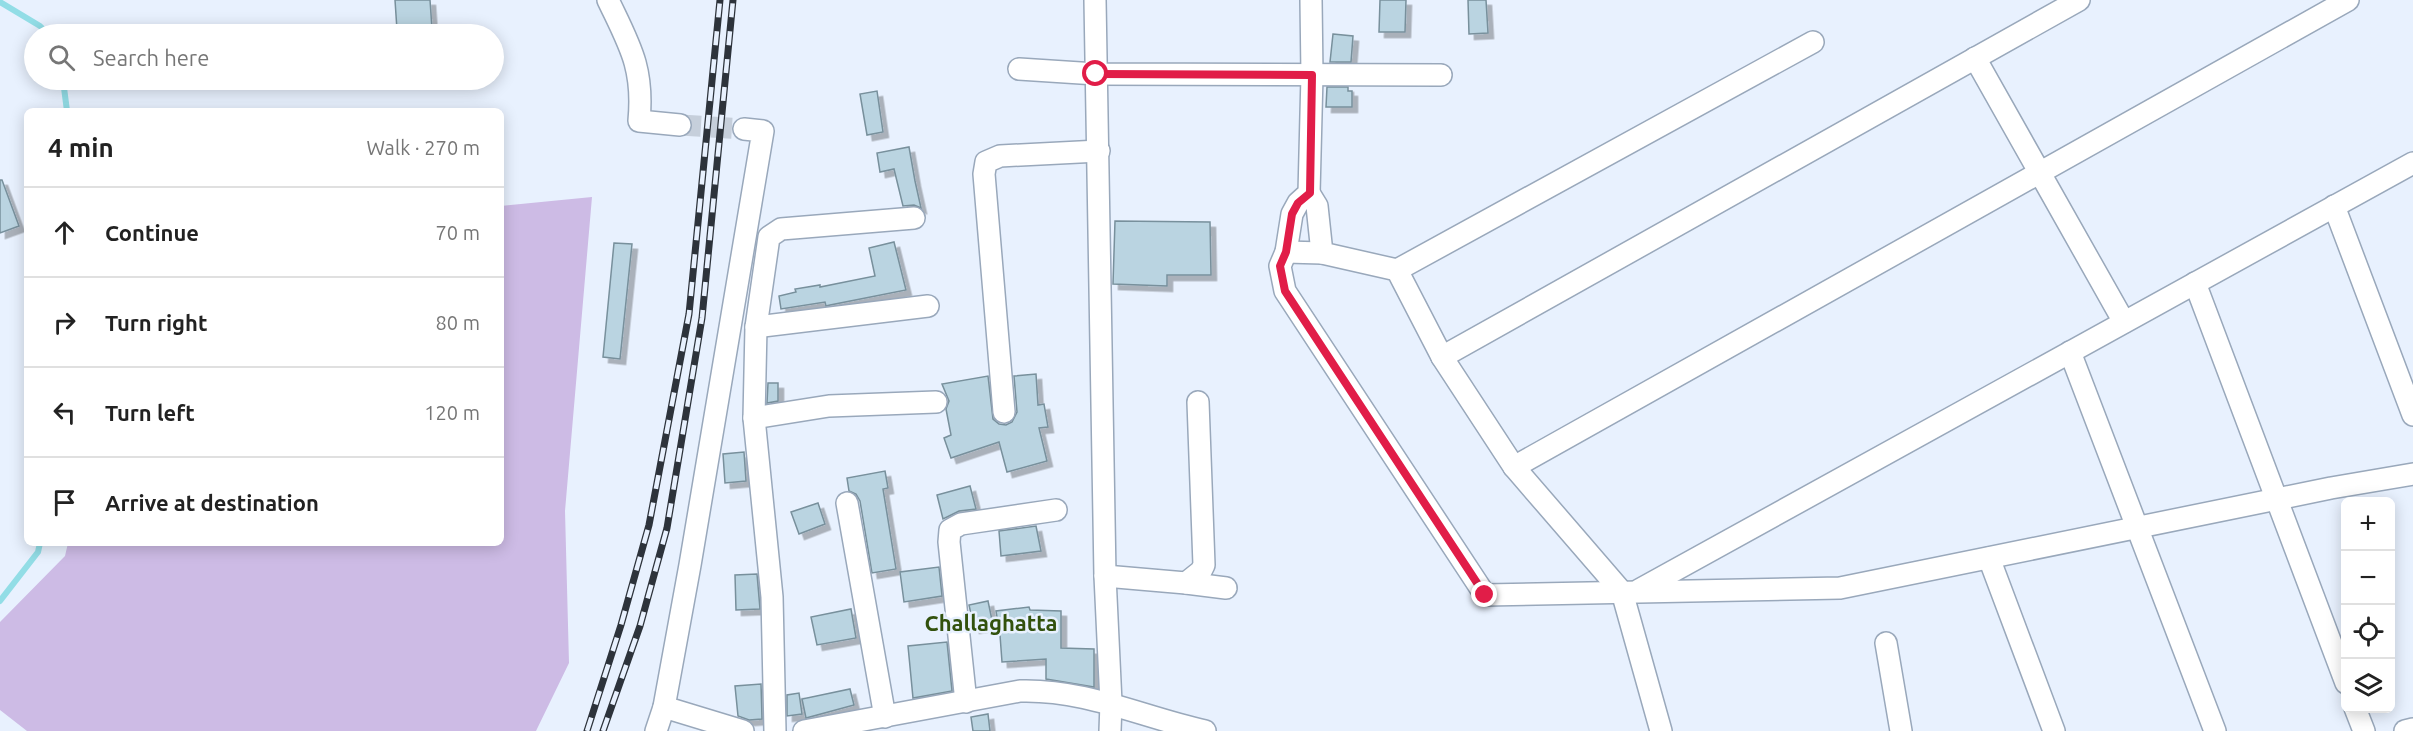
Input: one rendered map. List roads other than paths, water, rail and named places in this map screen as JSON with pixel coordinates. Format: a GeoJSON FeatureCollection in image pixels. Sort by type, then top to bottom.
{"type":"FeatureCollection","features":[{"type":"Feature","properties":{"kind":"street"},"geometry":{"type":"LineString","coordinates":[[608,0],[634,55],[642,94],[639,121],[680,124]]}},
{"type":"Feature","properties":{"kind":"street"},"geometry":{"type":"LineString","coordinates":[[1095,0],[1105,576],[1111,703],[1110,731]]}},
{"type":"Feature","properties":{"kind":"street"},"geometry":{"type":"LineString","coordinates":[[1311,0],[1310,193],[1317,206],[1322,253]]}},
{"type":"Feature","properties":{"kind":"street"},"geometry":{"type":"LineString","coordinates":[[1442,357],[2079,0]]}},
{"type":"Feature","properties":{"kind":"street"},"geometry":{"type":"LineString","coordinates":[[1514,467],[2348,0]]}},
{"type":"Feature","properties":{"kind":"street"},"geometry":{"type":"LineString","coordinates":[[1286,252],[1322,253],[1397,270],[1814,42]]}},
{"type":"Feature","properties":{"kind":"street"},"geometry":{"type":"LineString","coordinates":[[1975,58],[2124,322]]}},
{"type":"Feature","properties":{"kind":"street"},"geometry":{"type":"LineString","coordinates":[[1019,69],[1096,74],[1441,75]]}},
{"type":"Feature","properties":{"kind":"street"},"geometry":{"type":"LineString","coordinates":[[656,731],[664,707],[716,421],[763,131],[744,129]]}},
{"type":"Feature","properties":{"kind":"street"},"geometry":{"type":"LineString","coordinates":[[1004,412],[984,174],[986,162],[1000,156],[1099,151]]}},
{"type":"Feature","properties":{"kind":"street"},"geometry":{"type":"LineString","coordinates":[[1629,592],[2413,163]]}},
{"type":"Feature","properties":{"kind":"street"},"geometry":{"type":"LineString","coordinates":[[1310,193],[1298,203],[1292,214],[1286,252],[1280,266],[1285,291],[1485,595],[1840,588],[2413,474]]}},
{"type":"Feature","properties":{"kind":"street"},"geometry":{"type":"LineString","coordinates":[[2334,206],[2413,415]]}},
{"type":"Feature","properties":{"kind":"street"},"geometry":{"type":"LineString","coordinates":[[775,731],[772,597],[754,418],[756,327],[769,237],[781,229],[914,218]]}},
{"type":"Feature","properties":{"kind":"street"},"geometry":{"type":"LineString","coordinates":[[1397,270],[1442,357],[1514,467],[1629,592],[1661,731]]}},
{"type":"Feature","properties":{"kind":"street"},"geometry":{"type":"LineString","coordinates":[[2194,283],[2341,670]]}},
{"type":"Feature","properties":{"kind":"street"},"geometry":{"type":"LineString","coordinates":[[756,327],[928,306]]}},
{"type":"Feature","properties":{"kind":"street"},"geometry":{"type":"LineString","coordinates":[[2070,352],[2215,731]]}},
{"type":"Feature","properties":{"kind":"street"},"geometry":{"type":"LineString","coordinates":[[754,418],[829,406],[936,402]]}},
{"type":"Feature","properties":{"kind":"street"},"geometry":{"type":"LineString","coordinates":[[1186,583],[1202,571],[1204,565],[1198,402]]}},
{"type":"Feature","properties":{"kind":"street"},"geometry":{"type":"LineString","coordinates":[[847,503],[885,717]]}},
{"type":"Feature","properties":{"kind":"street"},"geometry":{"type":"LineString","coordinates":[[966,702],[949,542],[950,530],[961,524],[1056,510]]}},
{"type":"Feature","properties":{"kind":"street"},"geometry":{"type":"LineString","coordinates":[[1989,558],[2054,731]]}},
{"type":"Feature","properties":{"kind":"street"},"geometry":{"type":"LineString","coordinates":[[1105,576],[1226,588]]}},
{"type":"Feature","properties":{"kind":"street"},"geometry":{"type":"LineString","coordinates":[[1886,643],[1901,731]]}},
{"type":"Feature","properties":{"kind":"street"},"geometry":{"type":"LineString","coordinates":[[804,731],[1020,691],[1056,691],[1111,703],[1204,731]]}},
{"type":"Feature","properties":{"kind":"street"},"geometry":{"type":"LineString","coordinates":[[664,707],[743,731]]}},
{"type":"Feature","properties":{"kind":"street"},"geometry":{"type":"LineString","coordinates":[[2357,713],[2364,731]]}},
{"type":"Feature","properties":{"kind":"street"},"geometry":{"type":"LineString","coordinates":[[2405,731],[2413,729]]}},
{"type":"Feature","properties":{"kind":"waterway"},"geometry":{"type":"LineString","coordinates":[[0,2],[37,24]]}},
{"type":"Feature","properties":{"kind":"waterway"},"geometry":{"type":"LineString","coordinates":[[64,90],[67,108]]}},
{"type":"Feature","properties":{"kind":"waterway"},"geometry":{"type":"LineString","coordinates":[[0,601],[38,552],[39,546]]}},
{"type":"Feature","properties":{"kind":"tunnel"},"geometry":{"type":"LineString","coordinates":[[680,125],[744,129]]}},
{"type":"Feature","properties":{"kind":"railway"},"geometry":{"type":"LineString","coordinates":[[587,731],[621,625],[649,525],[689,314],[720,0]]}},
{"type":"Feature","properties":{"kind":"railway"},"geometry":{"type":"LineString","coordinates":[[603,731],[640,626],[667,528],[702,318],[733,0]]}},
{"type":"Feature","properties":{"kind":"district","name":"Challaghatta"},"geometry":{"type":"Point","coordinates":[991,623]}}]}
